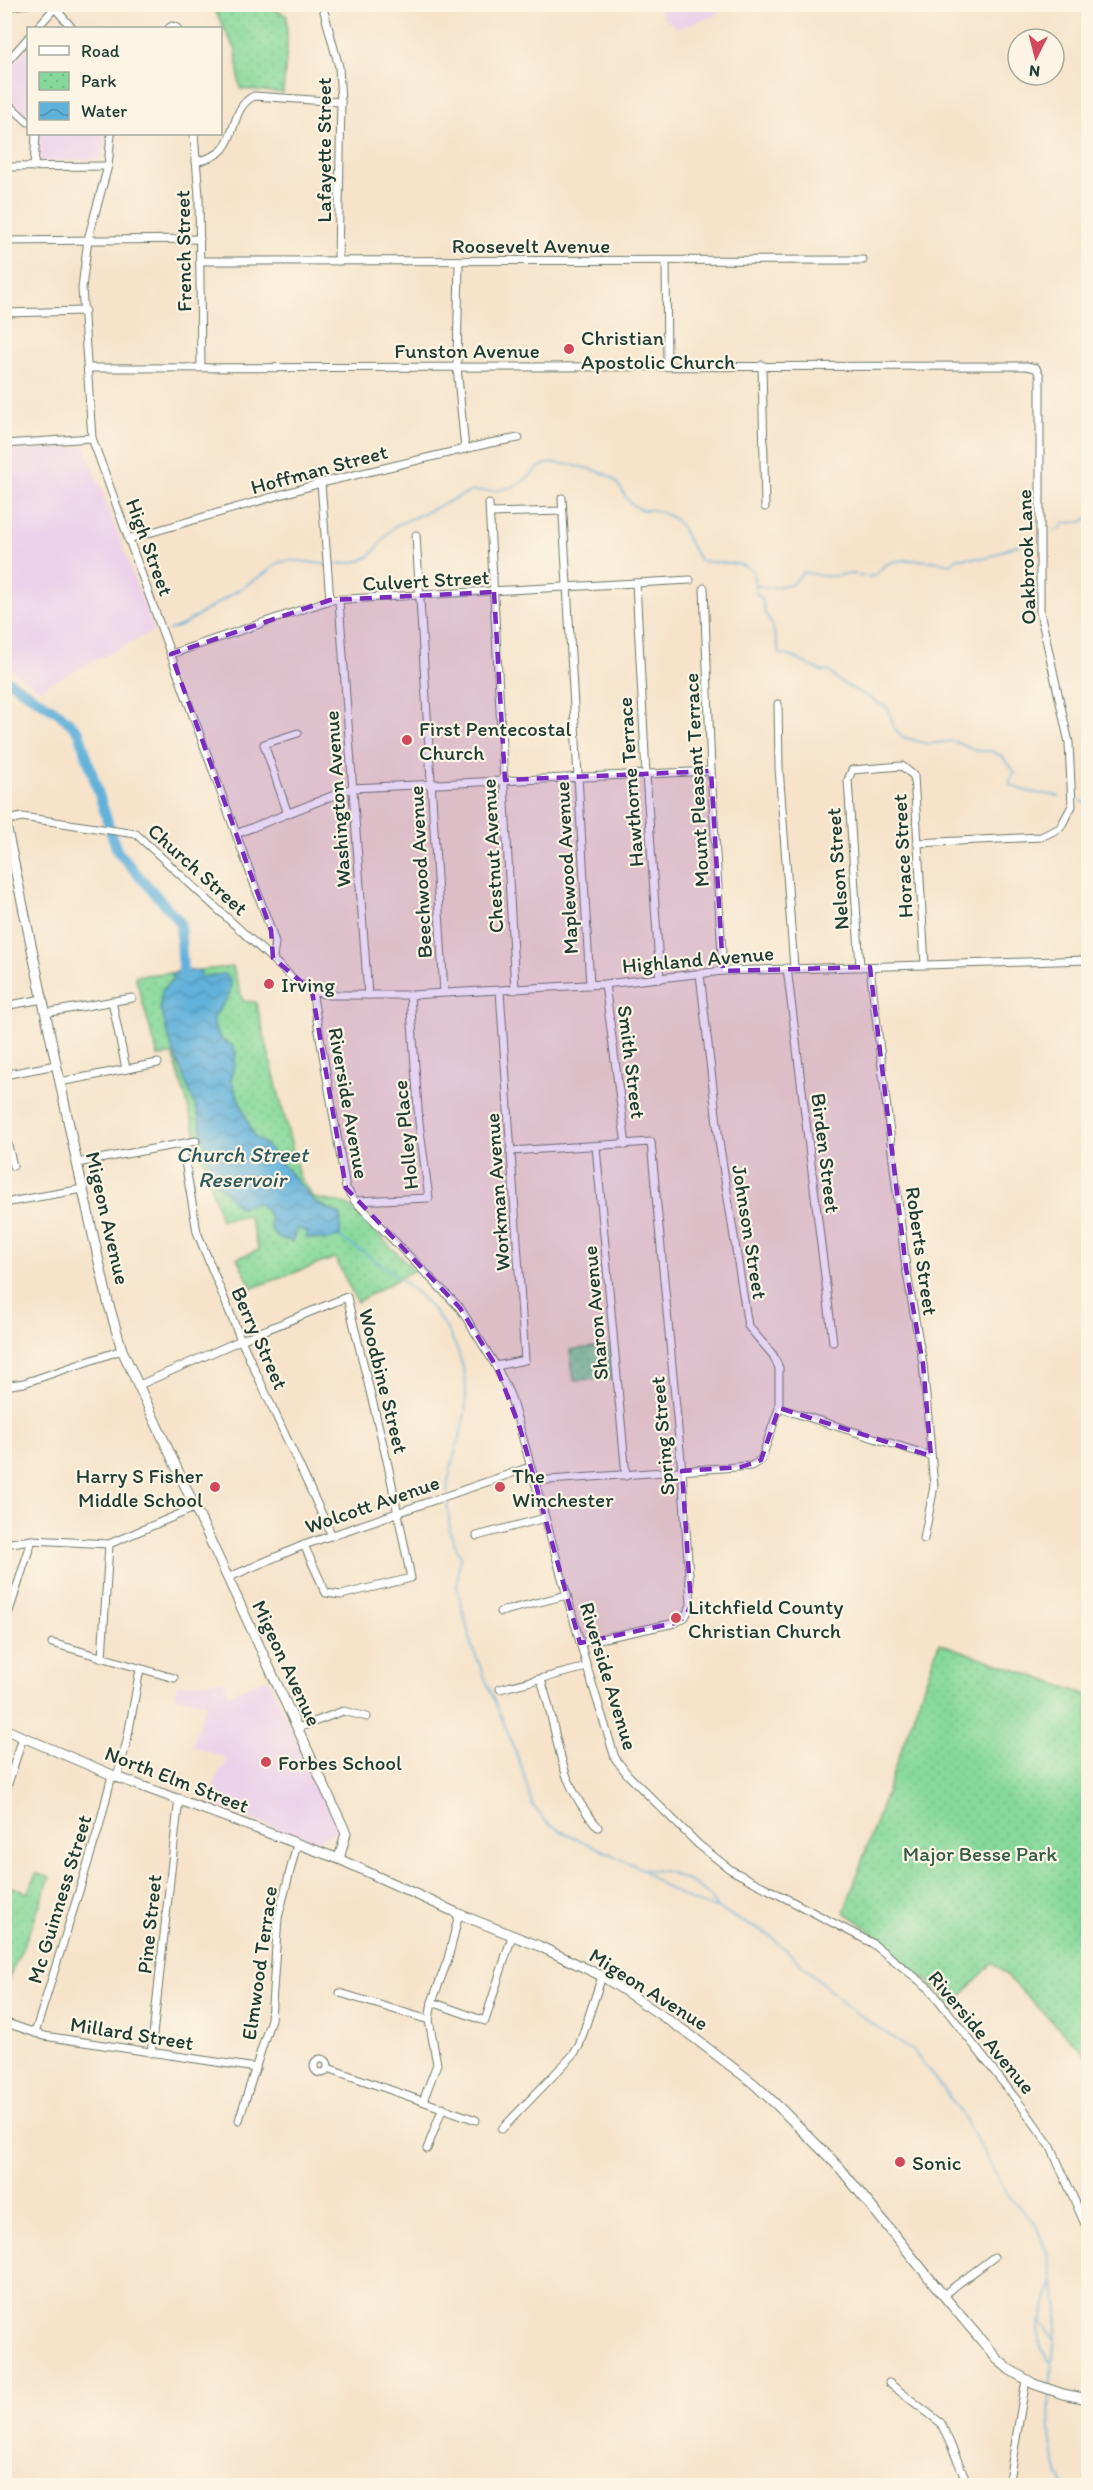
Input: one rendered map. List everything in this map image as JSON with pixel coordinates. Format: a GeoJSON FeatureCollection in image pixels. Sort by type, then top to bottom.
{"type":"FeatureCollection","features":[{"type":"Feature","properties":{"kind":"main road","name":"Migeon Avenue"},"geometry":{"type":"LineString","coordinates":[[5,819],[82,1189],[108,1302],[122,1350],[346,1833],[339,1859],[459,1914],[539,1946],[602,1977],[689,2034],[753,2083],[840,2168],[944,2295],[1010,2370],[1030,2382],[1063,2394],[1089,2399]]}},
{"type":"Feature","properties":{"kind":"main road","name":"North Elm Street"},"geometry":{"type":"LineString","coordinates":[[4,1729],[115,1776],[339,1859]]}},
{"type":"Feature","properties":{"kind":"street"},"geometry":{"type":"LineString","coordinates":[[4,7],[28,4]]}},
{"type":"Feature","properties":{"kind":"street"},"geometry":{"type":"LineString","coordinates":[[47,4],[57,6],[71,27]]}},
{"type":"Feature","properties":{"kind":"street","name":"Lafayette Street"},"geometry":{"type":"LineString","coordinates":[[322,4],[339,67],[341,102],[338,261]]}},
{"type":"Feature","properties":{"kind":"street"},"geometry":{"type":"LineString","coordinates":[[38,27],[57,6]]}},
{"type":"Feature","properties":{"kind":"street"},"geometry":{"type":"LineString","coordinates":[[4,65],[27,39]]}},
{"type":"Feature","properties":{"kind":"street"},"geometry":{"type":"LineString","coordinates":[[196,162],[214,156],[223,149],[240,108],[254,96],[341,102]]}},
{"type":"Feature","properties":{"kind":"street"},"geometry":{"type":"LineString","coordinates":[[4,100],[27,121]]}},
{"type":"Feature","properties":{"kind":"street"},"geometry":{"type":"LineString","coordinates":[[34,167],[36,135]]}},
{"type":"Feature","properties":{"kind":"street","name":"High Street"},"geometry":{"type":"LineString","coordinates":[[111,135],[108,166],[88,239],[82,288],[92,438],[271,930],[275,943],[273,958]]}},
{"type":"Feature","properties":{"kind":"street","name":"French Street"},"geometry":{"type":"LineString","coordinates":[[194,135],[200,239],[201,367]]}},
{"type":"Feature","properties":{"kind":"street"},"geometry":{"type":"LineString","coordinates":[[4,167],[108,166]]}},
{"type":"Feature","properties":{"kind":"street"},"geometry":{"type":"LineString","coordinates":[[4,241],[200,239]]}},
{"type":"Feature","properties":{"kind":"street","name":"Roosevelt Avenue"},"geometry":{"type":"LineString","coordinates":[[200,261],[863,260]]}},
{"type":"Feature","properties":{"kind":"street"},"geometry":{"type":"LineString","coordinates":[[666,261],[667,366]]}},
{"type":"Feature","properties":{"kind":"street"},"geometry":{"type":"LineString","coordinates":[[459,262],[458,367],[465,449]]}},
{"type":"Feature","properties":{"kind":"street"},"geometry":{"type":"LineString","coordinates":[[4,313],[85,311]]}},
{"type":"Feature","properties":{"kind":"street"},"geometry":{"type":"LineString","coordinates":[[762,365],[765,507]]}},
{"type":"Feature","properties":{"kind":"street","name":"Funston Avenue"},"geometry":{"type":"LineString","coordinates":[[88,368],[1026,366]]}},
{"type":"Feature","properties":{"kind":"street","name":"Oakbrook Lane"},"geometry":{"type":"LineString","coordinates":[[917,843],[1041,837],[1060,828],[1072,806],[1069,743],[1040,612],[1040,376],[1036,368],[1026,366]]}},
{"type":"Feature","properties":{"kind":"street"},"geometry":{"type":"LineString","coordinates":[[4,444],[92,438]]}},
{"type":"Feature","properties":{"kind":"street","name":"Hoffman Street"},"geometry":{"type":"LineString","coordinates":[[128,539],[321,483],[519,438]]}},
{"type":"Feature","properties":{"kind":"street"},"geometry":{"type":"LineString","coordinates":[[321,483],[330,600]]}},
{"type":"Feature","properties":{"kind":"street","name":"Maplewood Avenue"},"geometry":{"type":"LineString","coordinates":[[562,498],[590,985]]}},
{"type":"Feature","properties":{"kind":"street","name":"Chestnut Avenue"},"geometry":{"type":"LineString","coordinates":[[489,504],[515,990]]}},
{"type":"Feature","properties":{"kind":"street"},"geometry":{"type":"LineString","coordinates":[[490,513],[562,511]]}},
{"type":"Feature","properties":{"kind":"street","name":"Beechwood Avenue"},"geometry":{"type":"LineString","coordinates":[[416,535],[444,993]]}},
{"type":"Feature","properties":{"kind":"street","name":"Culvert Street"},"geometry":{"type":"LineString","coordinates":[[171,654],[330,600],[420,597],[690,580]]}},
{"type":"Feature","properties":{"kind":"street","name":"Hawthorne Terrace"},"geometry":{"type":"LineString","coordinates":[[636,583],[660,979]]}},
{"type":"Feature","properties":{"kind":"street","name":"Mount Pleasant Terrace"},"geometry":{"type":"LineString","coordinates":[[704,588],[711,771],[723,971]]}},
{"type":"Feature","properties":{"kind":"street","name":"Washington Avenue"},"geometry":{"type":"LineString","coordinates":[[339,601],[368,995]]}},
{"type":"Feature","properties":{"kind":"street","name":"Birden Street"},"geometry":{"type":"LineString","coordinates":[[778,704],[779,768],[790,968],[833,1342]]}},
{"type":"Feature","properties":{"kind":"street"},"geometry":{"type":"LineString","coordinates":[[288,814],[264,744],[298,733]]}},
{"type":"Feature","properties":{"kind":"street","name":"Horace Street"},"geometry":{"type":"LineString","coordinates":[[852,770],[902,766],[914,776],[925,964]]}},
{"type":"Feature","properties":{"kind":"street","name":"Nelson Street"},"geometry":{"type":"LineString","coordinates":[[852,770],[848,780],[860,967]]}},
{"type":"Feature","properties":{"kind":"street"},"geometry":{"type":"LineString","coordinates":[[236,834],[352,788],[431,782],[711,771]]}},
{"type":"Feature","properties":{"kind":"street","name":"Church Street"},"geometry":{"type":"LineString","coordinates":[[5,819],[22,817],[136,834],[298,982],[312,991]]}},
{"type":"Feature","properties":{"kind":"street","name":"Highland Avenue"},"geometry":{"type":"LineString","coordinates":[[312,991],[368,995],[500,991],[605,984],[723,971],[1089,960]]}},
{"type":"Feature","properties":{"kind":"street","name":"Roberts Street"},"geometry":{"type":"LineString","coordinates":[[870,967],[906,1268],[923,1364],[934,1486],[924,1539]]}},
{"type":"Feature","properties":{"kind":"street","name":"Johnson Street"},"geometry":{"type":"LineString","coordinates":[[682,1471],[751,1466],[761,1460],[779,1408],[779,1368],[773,1355],[748,1326],[719,1141],[700,974]]}},
{"type":"Feature","properties":{"kind":"street","name":"Smith Street"},"geometry":{"type":"LineString","coordinates":[[605,984],[626,1145]]}},
{"type":"Feature","properties":{"kind":"street","name":"Riverside Avenue"},"geometry":{"type":"LineString","coordinates":[[312,991],[346,1188],[355,1201],[460,1308],[496,1366],[510,1395],[615,1758],[628,1775],[699,1845],[731,1870],[872,1943],[930,1989],[1052,2147],[1089,2231]]}},
{"type":"Feature","properties":{"kind":"street","name":"Workman Avenue"},"geometry":{"type":"LineString","coordinates":[[496,1366],[525,1360],[500,991]]}},
{"type":"Feature","properties":{"kind":"street","name":"Holley Place"},"geometry":{"type":"LineString","coordinates":[[355,1201],[429,1198],[419,1123],[410,994]]}},
{"type":"Feature","properties":{"kind":"street"},"geometry":{"type":"LineString","coordinates":[[45,1013],[132,998]]}},
{"type":"Feature","properties":{"kind":"street"},"geometry":{"type":"LineString","coordinates":[[4,1006],[43,999]]}},
{"type":"Feature","properties":{"kind":"street"},"geometry":{"type":"LineString","coordinates":[[112,1001],[126,1069]]}},
{"type":"Feature","properties":{"kind":"street"},"geometry":{"type":"LineString","coordinates":[[60,1082],[158,1064]]}},
{"type":"Feature","properties":{"kind":"street"},"geometry":{"type":"LineString","coordinates":[[4,1075],[56,1065]]}},
{"type":"Feature","properties":{"kind":"street"},"geometry":{"type":"LineString","coordinates":[[4,1129],[13,1166]]}},
{"type":"Feature","properties":{"kind":"street"},"geometry":{"type":"LineString","coordinates":[[77,1163],[196,1141]]}},
{"type":"Feature","properties":{"kind":"street","name":"Spring Street"},"geometry":{"type":"LineString","coordinates":[[580,1642],[675,1623],[685,1617],[691,1605],[682,1471],[651,1142],[626,1145]]}},
{"type":"Feature","properties":{"kind":"street","name":"Berry Street"},"geometry":{"type":"LineString","coordinates":[[182,1144],[197,1232],[241,1340],[332,1536]]}},
{"type":"Feature","properties":{"kind":"street"},"geometry":{"type":"LineString","coordinates":[[510,1152],[626,1145]]}},
{"type":"Feature","properties":{"kind":"street","name":"Sharon Avenue"},"geometry":{"type":"LineString","coordinates":[[596,1147],[626,1476]]}},
{"type":"Feature","properties":{"kind":"street"},"geometry":{"type":"LineString","coordinates":[[4,1203],[82,1189]]}},
{"type":"Feature","properties":{"kind":"street","name":"Woodbine Street"},"geometry":{"type":"LineString","coordinates":[[241,1340],[347,1297],[411,1578],[341,1595],[326,1593],[304,1545]]}},
{"type":"Feature","properties":{"kind":"street"},"geometry":{"type":"LineString","coordinates":[[137,1386],[241,1340]]}},
{"type":"Feature","properties":{"kind":"street"},"geometry":{"type":"LineString","coordinates":[[4,1386],[24,1383],[122,1350]]}},
{"type":"Feature","properties":{"kind":"street"},"geometry":{"type":"LineString","coordinates":[[779,1408],[931,1455]]}},
{"type":"Feature","properties":{"kind":"street","name":"Wolcott Avenue"},"geometry":{"type":"LineString","coordinates":[[226,1578],[304,1545],[530,1467]]}},
{"type":"Feature","properties":{"kind":"street"},"geometry":{"type":"LineString","coordinates":[[534,1481],[682,1471]]}},
{"type":"Feature","properties":{"kind":"street"},"geometry":{"type":"LineString","coordinates":[[4,1544],[32,1540],[108,1544],[194,1508]]}},
{"type":"Feature","properties":{"kind":"street"},"geometry":{"type":"LineString","coordinates":[[477,1536],[545,1518]]}},
{"type":"Feature","properties":{"kind":"street"},"geometry":{"type":"LineString","coordinates":[[4,1627],[32,1540]]}},
{"type":"Feature","properties":{"kind":"street"},"geometry":{"type":"LineString","coordinates":[[102,1658],[108,1544]]}},
{"type":"Feature","properties":{"kind":"street"},"geometry":{"type":"LineString","coordinates":[[500,1612],[567,1595]]}},
{"type":"Feature","properties":{"kind":"street"},"geometry":{"type":"LineString","coordinates":[[52,1643],[174,1678]]}},
{"type":"Feature","properties":{"kind":"street"},"geometry":{"type":"LineString","coordinates":[[500,1689],[587,1667]]}},
{"type":"Feature","properties":{"kind":"street","name":"Mc Guinness Street"},"geometry":{"type":"LineString","coordinates":[[35,2033],[127,1740],[140,1669]]}},
{"type":"Feature","properties":{"kind":"street"},"geometry":{"type":"LineString","coordinates":[[541,1680],[553,1720],[558,1755],[570,1789],[581,1809],[598,1827]]}},
{"type":"Feature","properties":{"kind":"street"},"geometry":{"type":"LineString","coordinates":[[298,1728],[343,1711],[367,1717]]}},
{"type":"Feature","properties":{"kind":"street"},"geometry":{"type":"LineString","coordinates":[[4,1796],[23,1737]]}},
{"type":"Feature","properties":{"kind":"street","name":"Pine Street"},"geometry":{"type":"LineString","coordinates":[[151,2053],[179,1798]]}},
{"type":"Feature","properties":{"kind":"street","name":"Elmwood Terrace"},"geometry":{"type":"LineString","coordinates":[[239,2120],[272,2013],[278,1918],[297,1844]]}},
{"type":"Feature","properties":{"kind":"street"},"geometry":{"type":"LineString","coordinates":[[423,2101],[438,2064],[429,2019],[432,2002],[448,1959],[459,1914]]}},
{"type":"Feature","properties":{"kind":"street"},"geometry":{"type":"LineString","coordinates":[[432,2002],[485,2022],[512,1936]]}},
{"type":"Feature","properties":{"kind":"street"},"geometry":{"type":"LineString","coordinates":[[501,2129],[579,2046],[602,1977]]}},
{"type":"Feature","properties":{"kind":"street"},"geometry":{"type":"LineString","coordinates":[[340,1992],[429,2019]]}},
{"type":"Feature","properties":{"kind":"street","name":"Millard Street"},"geometry":{"type":"LineString","coordinates":[[4,2022],[35,2033],[256,2068]]}},
{"type":"Feature","properties":{"kind":"street"},"geometry":{"type":"LineString","coordinates":[[328,2068],[476,2120]]}},
{"type":"Feature","properties":{"kind":"street"},"geometry":{"type":"LineString","coordinates":[[427,2149],[442,2107]]}},
{"type":"Feature","properties":{"kind":"street"},"geometry":{"type":"LineString","coordinates":[[944,2295],[994,2257]]}},
{"type":"Feature","properties":{"kind":"street"},"geometry":{"type":"LineString","coordinates":[[1008,2486],[1030,2382]]}},
{"type":"Feature","properties":{"kind":"street"},"geometry":{"type":"LineString","coordinates":[[889,2383],[941,2424],[970,2486]]}},
{"type":"Feature","properties":{"kind":"highlighted area"},"geometry":{"type":"Polygon","coordinates":[[[494,592],[505,780],[711,771],[723,971],[870,967],[906,1268],[923,1364],[931,1456],[779,1408],[761,1460],[741,1467],[682,1471],[691,1605],[685,1617],[675,1623],[580,1643],[520,1428],[496,1366],[460,1308],[346,1188],[312,991],[273,958],[271,930],[171,654],[330,600],[494,592]]]}},
{"type":"Feature","properties":{"kind":"shaded area"},"geometry":{"type":"Polygon","coordinates":[[[657,5],[719,5],[717,15],[678,28],[663,18],[657,5]]]}},
{"type":"Feature","properties":{"kind":"shaded area"},"geometry":{"type":"Polygon","coordinates":[[[27,48],[27,114],[4,94],[5,74],[27,48]]]}},
{"type":"Feature","properties":{"kind":"shaded area"},"geometry":{"type":"Polygon","coordinates":[[[40,135],[104,135],[103,155],[97,160],[40,161],[40,135]]]}},
{"type":"Feature","properties":{"kind":"shaded area"},"geometry":{"type":"Polygon","coordinates":[[[85,446],[154,631],[39,689],[5,666],[5,451],[85,446]]]}},
{"type":"Feature","properties":{"kind":"shaded area","name":"Forbes School"},"geometry":{"type":"Polygon","coordinates":[[[268,1678],[339,1829],[313,1843],[208,1803],[220,1769],[225,1767],[226,1758],[192,1746],[206,1703],[175,1696],[177,1685],[224,1680],[228,1694],[268,1678]]]}},
{"type":"Feature","properties":{"kind":"green space"},"geometry":{"type":"Polygon","coordinates":[[[212,5],[267,5],[287,16],[283,93],[240,89],[236,51],[212,5]]]}},
{"type":"Feature","properties":{"kind":"green space"},"geometry":{"type":"Polygon","coordinates":[[[233,967],[243,1001],[256,1002],[299,1176],[313,1198],[347,1204],[414,1270],[357,1302],[335,1258],[252,1288],[237,1258],[259,1250],[248,1215],[221,1220],[173,1055],[158,1056],[135,976],[233,967]]]}},
{"type":"Feature","properties":{"kind":"green space"},"geometry":{"type":"Polygon","coordinates":[[[610,1345],[613,1379],[574,1380],[570,1350],[610,1345]]]}},
{"type":"Feature","properties":{"kind":"green space","name":"Major Besse Park"},"geometry":{"type":"Polygon","coordinates":[[[939,1643],[1088,1695],[1088,2057],[993,1962],[951,2007],[940,1992],[858,1921],[844,1912],[939,1643]]]}},
{"type":"Feature","properties":{"kind":"green space"},"geometry":{"type":"Polygon","coordinates":[[[36,1874],[50,1877],[32,1926],[7,1982],[4,1981],[5,1884],[27,1893],[36,1874]]]}},
{"type":"Feature","properties":{"kind":"water","name":"Church Street Reservoir"},"geometry":{"type":"Polygon","coordinates":[[[200,970],[201,977],[224,974],[230,979],[229,995],[216,1014],[214,1023],[217,1033],[223,1041],[232,1045],[236,1054],[231,1080],[254,1136],[267,1146],[315,1202],[341,1215],[340,1237],[326,1240],[306,1238],[307,1232],[298,1228],[292,1242],[278,1237],[271,1230],[269,1217],[264,1208],[257,1203],[239,1207],[213,1179],[197,1110],[172,1048],[160,1007],[162,990],[173,979],[172,973],[200,970]]]}},
{"type":"Feature","properties":{"kind":"waterway"},"geometry":{"type":"LineString","coordinates":[[330,564],[362,560],[373,553],[395,526],[472,491],[509,488],[522,482],[544,465],[553,463],[571,465],[601,472],[617,483],[634,506],[642,510],[658,511],[674,519],[701,561],[739,564],[753,570],[756,593],[762,599],[780,654],[793,657],[821,671],[829,671],[840,682],[888,708],[894,728],[902,737],[929,744],[953,741],[977,751],[992,751],[1003,757],[1015,772],[1010,785],[1029,792],[1059,796]]}},
{"type":"Feature","properties":{"kind":"waterway"},"geometry":{"type":"LineString","coordinates":[[1054,532],[1062,528],[1064,523],[1082,522],[1088,518]]}},
{"type":"Feature","properties":{"kind":"waterway"},"geometry":{"type":"LineString","coordinates":[[755,585],[766,588],[793,584],[803,572],[823,576],[854,574],[871,577],[887,564],[910,560],[951,564],[958,558],[986,558],[1029,540]]}},
{"type":"Feature","properties":{"kind":"waterway"},"geometry":{"type":"LineString","coordinates":[[169,630],[183,625],[281,562],[325,564]]}},
{"type":"Feature","properties":{"kind":"waterway"},"geometry":{"type":"LineString","coordinates":[[4,678],[60,714],[79,732],[117,851],[180,922],[183,972]]}},
{"type":"Feature","properties":{"kind":"waterway"},"geometry":{"type":"LineString","coordinates":[[1082,801],[1088,805]]}},
{"type":"Feature","properties":{"kind":"waterway"},"geometry":{"type":"LineString","coordinates":[[339,1237],[364,1252],[410,1287],[430,1307],[447,1330],[459,1354],[465,1382],[465,1413],[447,1493]]}},
{"type":"Feature","properties":{"kind":"waterway"},"geometry":{"type":"LineString","coordinates":[[447,1498],[450,1532],[460,1556],[457,1586],[471,1644],[521,1765],[532,1804],[547,1823],[561,1831],[642,1869],[669,1872],[696,1885],[709,1896],[717,1908],[772,1937],[847,2006],[915,2053],[962,2114],[1009,2197],[1035,2223],[1047,2252],[1058,2309],[1050,2385]]}},
{"type":"Feature","properties":{"kind":"waterway"},"geometry":{"type":"LineString","coordinates":[[644,1871],[678,1894],[716,1908]]}},
{"type":"Feature","properties":{"kind":"waterway"},"geometry":{"type":"LineString","coordinates":[[1052,2284],[1041,2321],[1054,2339]]}},
{"type":"Feature","properties":{"kind":"waterway"},"geometry":{"type":"LineString","coordinates":[[1040,2322],[1040,2344],[1051,2362]]}},
{"type":"Feature","properties":{"kind":"waterway"},"geometry":{"type":"LineString","coordinates":[[1050,2393],[1051,2440],[1055,2463],[1063,2486]]}},
{"type":"Feature","properties":{"kind":"place","name":"Christian Apostolic Church"},"geometry":{"type":"Point","coordinates":[569,349]}},
{"type":"Feature","properties":{"kind":"place","name":"First Pentecostal Church"},"geometry":{"type":"Point","coordinates":[407,740]}},
{"type":"Feature","properties":{"kind":"place","name":"Irving"},"geometry":{"type":"Point","coordinates":[269,984]}},
{"type":"Feature","properties":{"kind":"place","name":"Harry S Fisher Middle School"},"geometry":{"type":"Point","coordinates":[215,1487]}},
{"type":"Feature","properties":{"kind":"place","name":"The Winchester"},"geometry":{"type":"Point","coordinates":[500,1487]}},
{"type":"Feature","properties":{"kind":"place","name":"Litchfield County Christian Church"},"geometry":{"type":"Point","coordinates":[676,1618]}},
{"type":"Feature","properties":{"kind":"place","name":"Forbes School"},"geometry":{"type":"Point","coordinates":[266,1762]}},
{"type":"Feature","properties":{"kind":"place","name":"Sonic"},"geometry":{"type":"Point","coordinates":[900,2162]}}]}
